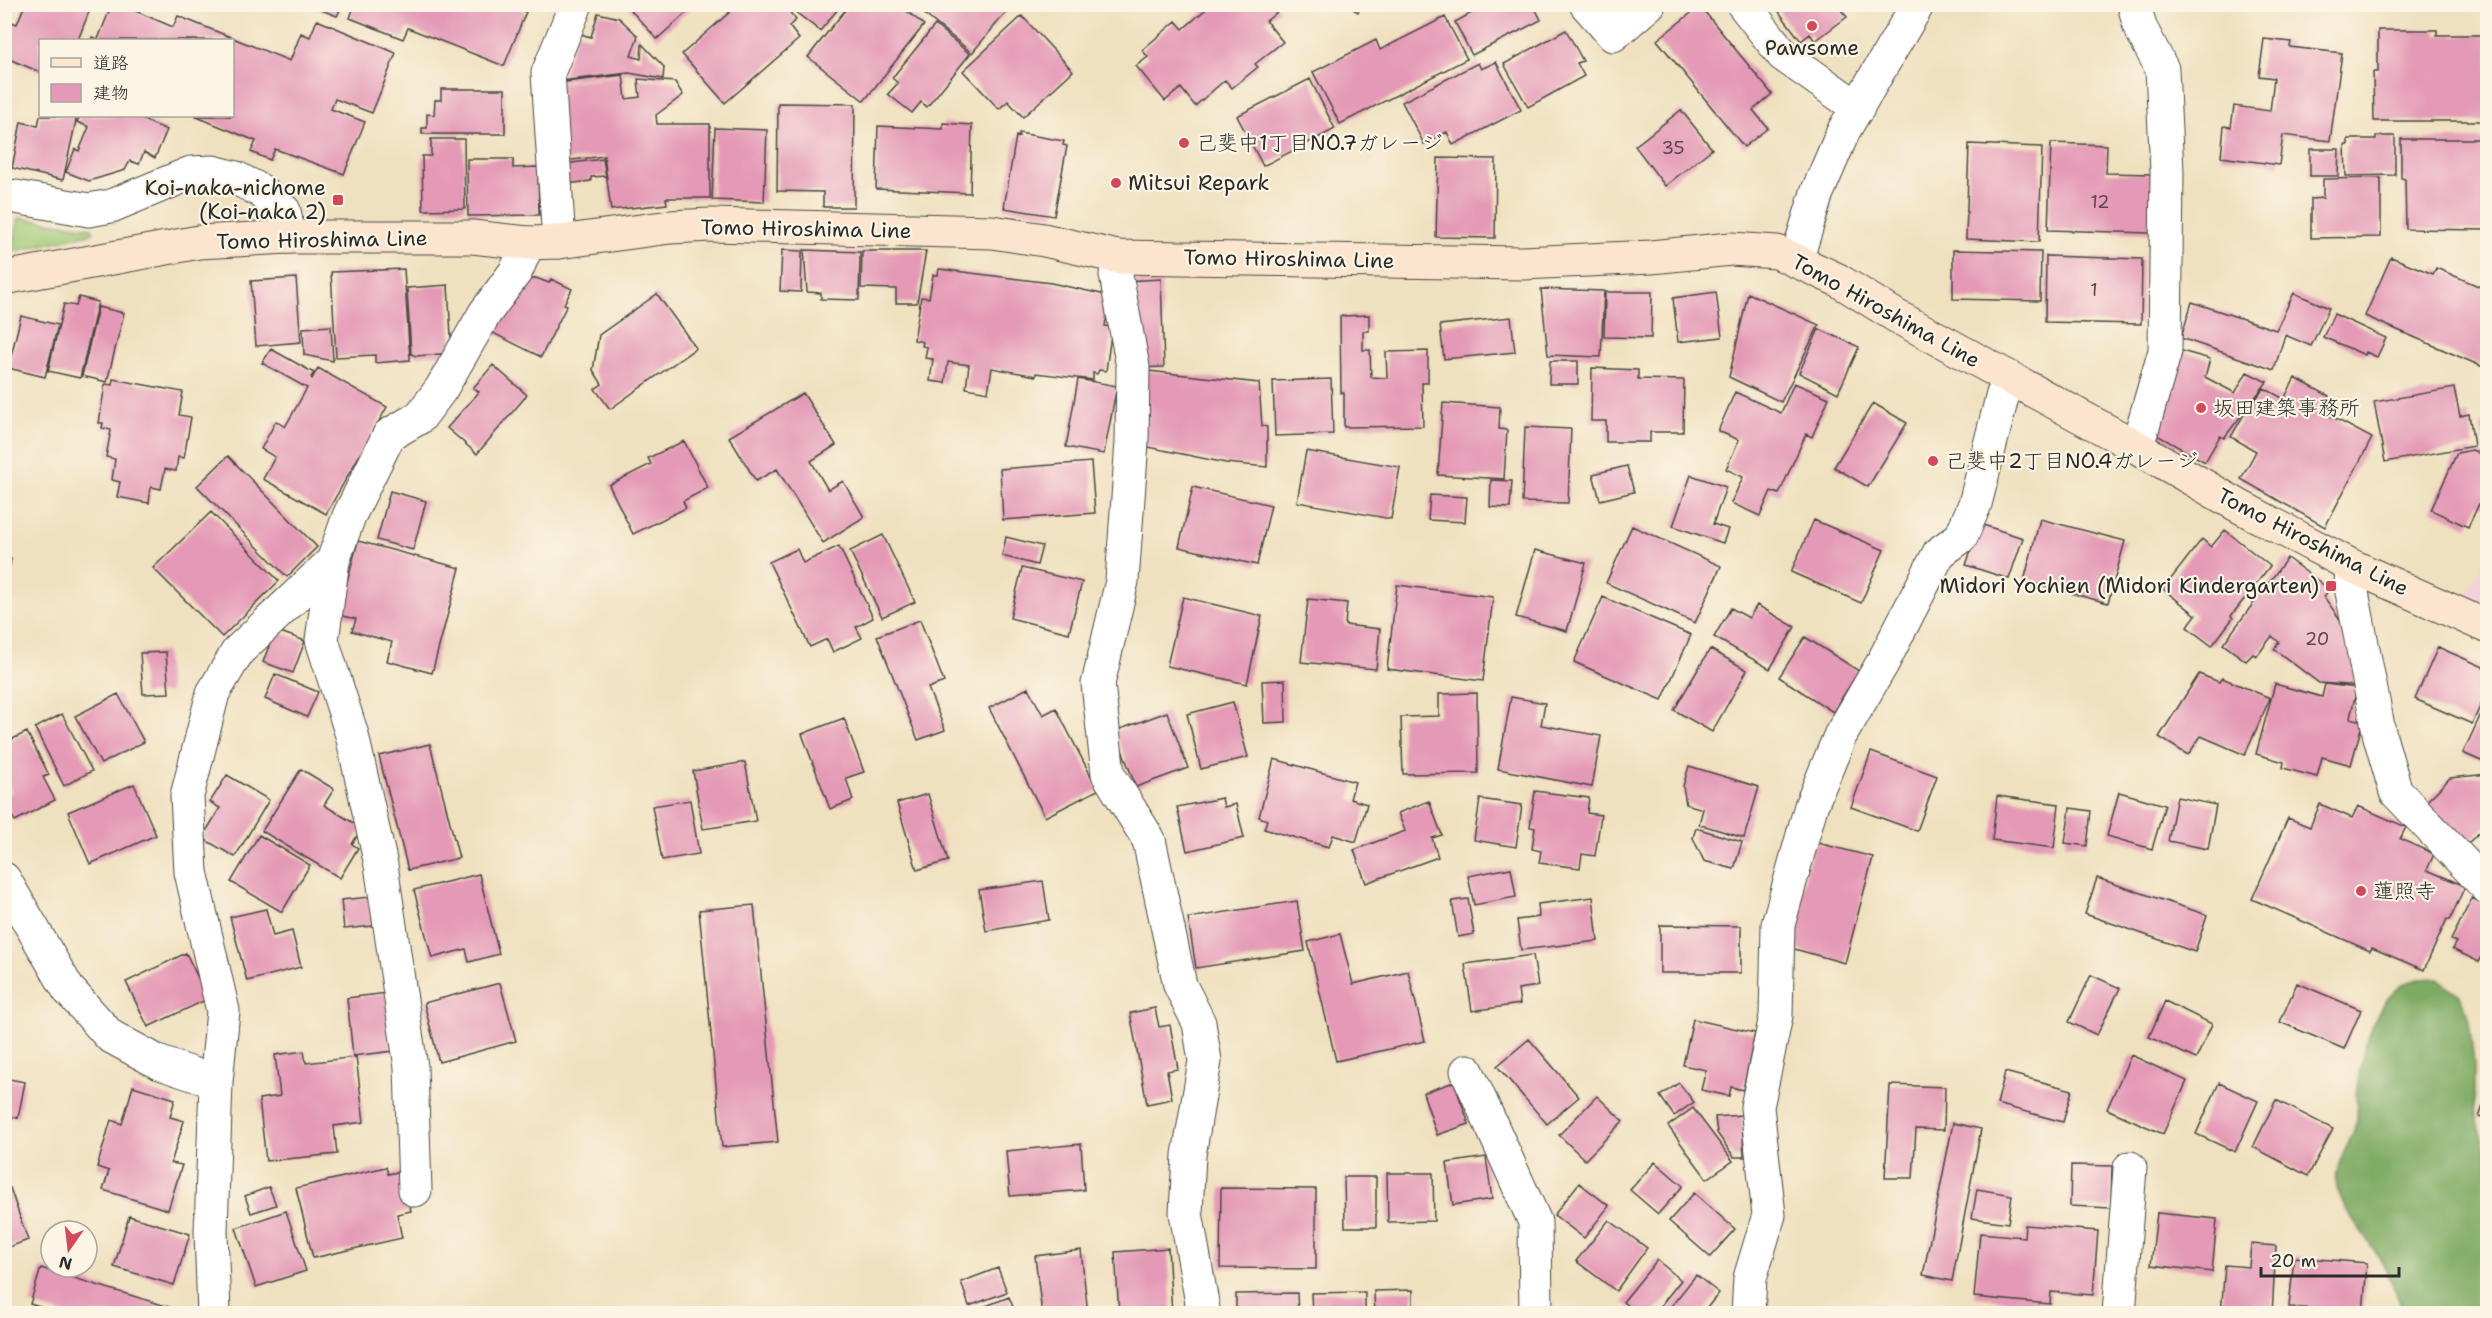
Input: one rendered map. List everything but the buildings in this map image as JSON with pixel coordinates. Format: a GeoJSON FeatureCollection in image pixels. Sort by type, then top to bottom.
{"type":"FeatureCollection","features":[{"type":"Feature","properties":{"kind":"main road","name":"Tomo Hiroshima Line"},"geometry":{"type":"LineString","coordinates":[[4,278],[97,259],[199,242],[289,237],[472,237],[544,243],[670,227],[711,225],[992,232],[1044,240],[1118,257],[1523,264],[1651,257],[1731,249],[1778,252],[1838,280],[1896,316],[2135,446],[2237,506],[2352,566],[2487,627]]}},
{"type":"Feature","properties":{"kind":"street"},"geometry":{"type":"LineString","coordinates":[[415,1190],[411,1067],[381,865],[352,735],[322,640],[333,561],[349,516],[389,435],[420,417],[441,389],[485,313],[516,271],[544,243],[548,74],[576,4]]}},
{"type":"Feature","properties":{"kind":"street"},"geometry":{"type":"LineString","coordinates":[[1586,4],[1612,35],[1649,4]]}},
{"type":"Feature","properties":{"kind":"street"},"geometry":{"type":"LineString","coordinates":[[1743,4],[1783,55],[1858,108]]}},
{"type":"Feature","properties":{"kind":"street"},"geometry":{"type":"LineString","coordinates":[[1796,261],[1817,192],[1844,130],[1918,4]]}},
{"type":"Feature","properties":{"kind":"street"},"geometry":{"type":"LineString","coordinates":[[2134,4],[2139,27],[2162,69],[2167,172],[2165,351],[2142,430],[2135,446]]}},
{"type":"Feature","properties":{"kind":"street"},"geometry":{"type":"LineString","coordinates":[[4,195],[89,210],[111,206],[191,173],[213,172],[236,178],[261,191],[284,211],[289,237]]}},
{"type":"Feature","properties":{"kind":"street"},"geometry":{"type":"LineString","coordinates":[[1118,257],[1116,275],[1133,367],[1132,442],[1122,581],[1098,684],[1108,774],[1149,840],[1180,985],[1199,1023],[1205,1061],[1189,1155],[1186,1213],[1204,1314]]}},
{"type":"Feature","properties":{"kind":"street"},"geometry":{"type":"LineString","coordinates":[[1748,1314],[1750,1278],[1769,1215],[1757,1107],[1776,1016],[1779,925],[1811,806],[1840,736],[1882,664],[1939,553],[1961,537],[1975,504],[2007,378]]}},
{"type":"Feature","properties":{"kind":"street"},"geometry":{"type":"LineString","coordinates":[[214,1314],[211,1230],[216,1082],[223,1011],[191,872],[187,796],[213,693],[238,651],[333,561]]}},
{"type":"Feature","properties":{"kind":"street"},"geometry":{"type":"LineString","coordinates":[[2352,566],[2351,587],[2380,737],[2396,792],[2487,888]]}},
{"type":"Feature","properties":{"kind":"street"},"geometry":{"type":"LineString","coordinates":[[4,879],[68,989],[110,1036],[160,1063],[216,1082]]}},
{"type":"Feature","properties":{"kind":"street"},"geometry":{"type":"LineString","coordinates":[[1467,1071],[1535,1222],[1536,1314]]}},
{"type":"Feature","properties":{"kind":"street"},"geometry":{"type":"LineString","coordinates":[[2119,1314],[2130,1168]]}},
{"type":"Feature","properties":{"kind":"shaded area"},"geometry":{"type":"Polygon","coordinates":[[[2487,555],[2487,606],[2467,597],[2487,555]]]}},
{"type":"Feature","properties":{"kind":"green space"},"geometry":{"type":"Polygon","coordinates":[[[19,218],[92,228],[93,233],[12,252],[19,218]]]}},
{"type":"Feature","properties":{"kind":"green space"},"geometry":{"type":"Polygon","coordinates":[[[2438,978],[2458,994],[2468,1013],[2474,1063],[2474,1102],[2478,1126],[2487,1154],[2487,1313],[2405,1313],[2380,1259],[2341,1200],[2336,1182],[2339,1163],[2357,1120],[2356,1097],[2361,1065],[2371,1029],[2379,1012],[2389,997],[2401,986],[2418,979],[2438,978]]]}},
{"type":"Feature","properties":{"kind":"place","name":"Pawsome"},"geometry":{"type":"Point","coordinates":[1812,26]}},
{"type":"Feature","properties":{"kind":"place","name":"己斐中1丁目NO.7ガレージ"},"geometry":{"type":"Point","coordinates":[1184,143]}},
{"type":"Feature","properties":{"kind":"place","name":"Mitsui Repark"},"geometry":{"type":"Point","coordinates":[1116,183]}},
{"type":"Feature","properties":{"kind":"place","name":"Koi-naka-nichome (Koi-naka 2)"},"geometry":{"type":"Point","coordinates":[338,200]}},
{"type":"Feature","properties":{"kind":"place","name":"坂田建築事務所"},"geometry":{"type":"Point","coordinates":[2201,408]}},
{"type":"Feature","properties":{"kind":"place","name":"己斐中2丁目NO.4ガレージ"},"geometry":{"type":"Point","coordinates":[1933,461]}},
{"type":"Feature","properties":{"kind":"place","name":"Midori Yochien (Midori Kindergarten)"},"geometry":{"type":"Point","coordinates":[2331,586]}},
{"type":"Feature","properties":{"kind":"place","name":"蓮照寺"},"geometry":{"type":"Point","coordinates":[2361,891]}}]}
